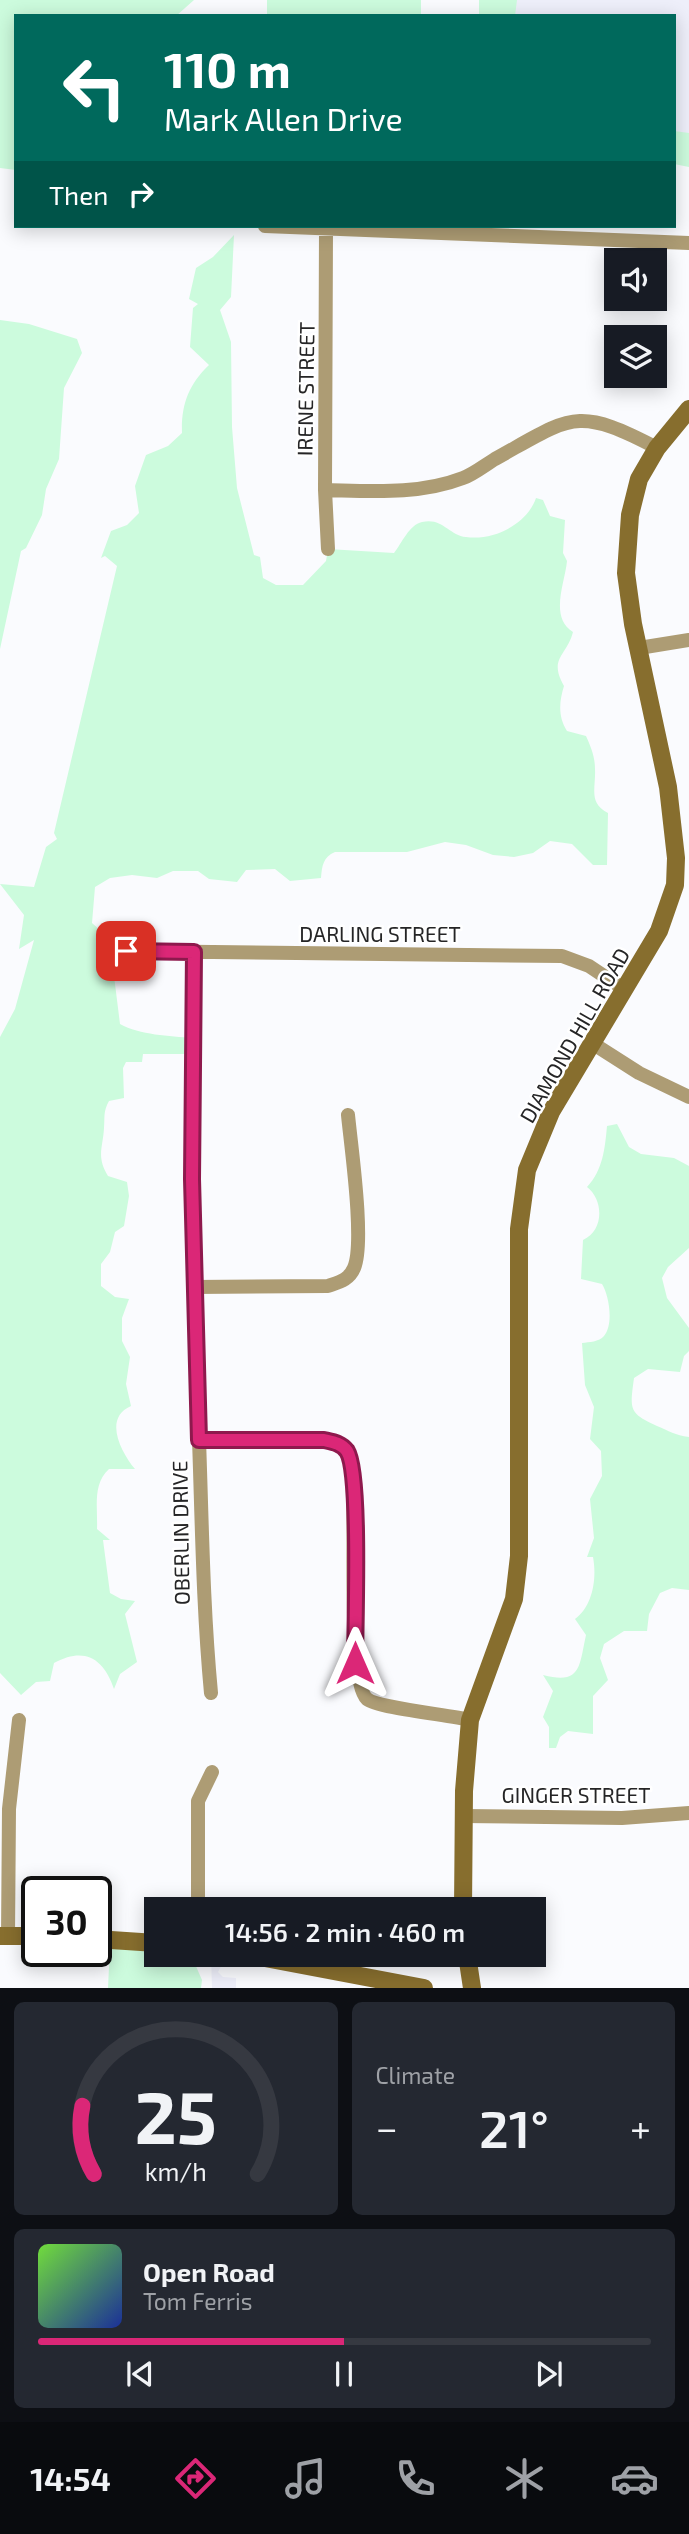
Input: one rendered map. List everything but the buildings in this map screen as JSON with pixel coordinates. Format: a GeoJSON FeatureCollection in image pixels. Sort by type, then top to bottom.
{"type":"FeatureCollection","features":[{"type":"Feature","properties":{"kind":"street"},"geometry":{"type":"LineString","coordinates":[[296,228],[689,243]]}},
{"type":"Feature","properties":{"kind":"street","name":"IRENE STREET"},"geometry":{"type":"LineString","coordinates":[[326,230],[325,490],[328,549]]}},
{"type":"Feature","properties":{"kind":"street","name":"DIAMOND HILL ROAD"},"geometry":{"type":"LineString","coordinates":[[463,1897],[463,1816],[470,1720],[514,1599],[519,1556],[519,1243],[527,1170],[551,1112],[659,931],[675,885],[676,858],[668,787],[626,573],[631,515],[639,479],[657,448],[689,409]]}},
{"type":"Feature","properties":{"kind":"street"},"geometry":{"type":"LineString","coordinates":[[325,490],[394,491],[465,478],[548,427],[577,421],[598,421],[657,448]]}},
{"type":"Feature","properties":{"kind":"street"},"geometry":{"type":"LineString","coordinates":[[639,648],[689,640]]}},
{"type":"Feature","properties":{"kind":"street","name":"DARLING STREET"},"geometry":{"type":"LineString","coordinates":[[126,951],[562,956],[589,965],[625,990]]}},
{"type":"Feature","properties":{"kind":"street","name":"OBERLIN DRIVE"},"geometry":{"type":"LineString","coordinates":[[194,952],[194,1287],[203,1612],[211,1693]]}},
{"type":"Feature","properties":{"kind":"street"},"geometry":{"type":"LineString","coordinates":[[592,1043],[639,1073],[689,1097]]}},
{"type":"Feature","properties":{"kind":"street"},"geometry":{"type":"LineString","coordinates":[[194,1287],[328,1286],[347,1279],[355,1267],[357,1210],[348,1115]]}},
{"type":"Feature","properties":{"kind":"street"},"geometry":{"type":"LineString","coordinates":[[199,1440],[324,1440],[339,1443],[348,1453],[355,1496],[355,1663],[364,1697],[377,1706],[406,1707],[470,1720]]}},
{"type":"Feature","properties":{"kind":"street"},"geometry":{"type":"LineString","coordinates":[[4,1936],[9,1809],[19,1720]]}},
{"type":"Feature","properties":{"kind":"street"},"geometry":{"type":"LineString","coordinates":[[198,1897],[198,1801],[212,1772]]}},
{"type":"Feature","properties":{"kind":"street","name":"GINGER STREET"},"geometry":{"type":"LineString","coordinates":[[463,1816],[622,1818],[689,1813]]}},
{"type":"Feature","properties":{"kind":"street"},"geometry":{"type":"LineString","coordinates":[[112,1940],[144,1942]]}},
{"type":"Feature","properties":{"kind":"street"},"geometry":{"type":"LineString","coordinates":[[313,1967],[424,1988]]}},
{"type":"Feature","properties":{"kind":"street"},"geometry":{"type":"LineString","coordinates":[[469,1967],[472,1988]]}},
{"type":"Feature","properties":{"kind":"shaded area"},"geometry":{"type":"Polygon","coordinates":[[[496,0],[689,0],[689,150],[676,146],[676,14],[495,14],[496,0]]]}},
{"type":"Feature","properties":{"kind":"shaded area"},"geometry":{"type":"Polygon","coordinates":[[[211,1967],[221,1967],[218,1972],[223,1977],[236,1978],[236,1988],[212,1988],[211,1967]]]}},
{"type":"Feature","properties":{"kind":"green space"},"geometry":{"type":"Polygon","coordinates":[[[0,0],[194,0],[178,14],[14,14],[14,170],[0,168],[0,0]]]}},
{"type":"Feature","properties":{"kind":"green space"},"geometry":{"type":"Polygon","coordinates":[[[267,0],[421,0],[421,14],[267,14],[267,0]]]}},
{"type":"Feature","properties":{"kind":"green space"},"geometry":{"type":"Polygon","coordinates":[[[479,0],[517,0],[515,14],[479,14],[479,0]]]}},
{"type":"Feature","properties":{"kind":"green space"},"geometry":{"type":"Polygon","coordinates":[[[676,131],[689,133],[689,167],[676,164],[676,131]]]}},
{"type":"Feature","properties":{"kind":"green space"},"geometry":{"type":"Polygon","coordinates":[[[234,235],[231,297],[220,310],[231,342],[232,427],[237,488],[254,555],[260,557],[263,578],[276,585],[303,585],[326,561],[328,549],[394,553],[410,530],[422,522],[435,522],[466,537],[477,538],[498,533],[525,516],[536,498],[543,500],[550,516],[565,520],[563,553],[567,561],[560,609],[566,626],[573,632],[558,663],[564,686],[560,704],[561,715],[567,731],[586,736],[592,752],[595,765],[595,800],[608,813],[607,865],[593,865],[572,844],[550,841],[533,853],[514,857],[493,855],[466,845],[445,842],[407,852],[335,852],[324,862],[321,878],[290,881],[275,869],[246,870],[237,882],[209,879],[198,871],[173,871],[157,878],[132,875],[110,878],[95,887],[92,923],[101,931],[101,966],[114,976],[120,1024],[146,1033],[193,1038],[192,1054],[143,1054],[142,1062],[126,1062],[123,1068],[124,1098],[109,1101],[107,1105],[101,1152],[102,1163],[108,1176],[127,1182],[129,1196],[124,1226],[115,1232],[110,1252],[101,1264],[101,1286],[115,1297],[129,1299],[122,1318],[122,1341],[130,1357],[126,1384],[131,1406],[123,1411],[116,1427],[120,1445],[135,1469],[109,1469],[104,1475],[98,1489],[97,1529],[110,1540],[103,1540],[110,1593],[121,1599],[135,1601],[125,1614],[137,1662],[120,1674],[114,1689],[105,1670],[92,1658],[65,1658],[54,1663],[50,1681],[36,1682],[21,1695],[0,1673],[0,1037],[15,1009],[34,940],[19,949],[24,915],[0,884],[34,887],[46,847],[57,839],[54,833],[117,566],[105,556],[101,558],[111,531],[127,525],[139,513],[135,486],[146,455],[168,446],[182,433],[187,396],[209,365],[190,347],[193,308],[198,304],[189,299],[196,268],[213,257],[234,235]]]}},
{"type":"Feature","properties":{"kind":"green space"},"geometry":{"type":"Polygon","coordinates":[[[0,320],[29,324],[77,339],[82,353],[64,388],[59,459],[46,489],[42,515],[26,548],[21,551],[0,649],[0,320]]]}},
{"type":"Feature","properties":{"kind":"green space"},"geometry":{"type":"Polygon","coordinates":[[[617,1124],[629,1147],[641,1154],[674,1158],[689,1166],[689,1248],[668,1267],[662,1278],[667,1298],[689,1328],[689,1351],[684,1356],[680,1372],[648,1369],[634,1378],[632,1403],[633,1409],[641,1417],[672,1433],[689,1437],[689,1590],[672,1588],[660,1593],[649,1614],[647,1631],[624,1631],[604,1644],[600,1658],[608,1680],[593,1696],[593,1734],[568,1731],[560,1737],[556,1748],[549,1748],[549,1727],[543,1717],[553,1691],[543,1675],[565,1677],[576,1671],[586,1635],[575,1619],[586,1607],[594,1582],[593,1557],[587,1557],[594,1538],[590,1499],[602,1476],[601,1451],[590,1439],[594,1407],[585,1385],[582,1343],[597,1341],[604,1336],[609,1324],[609,1310],[602,1284],[581,1279],[583,1240],[595,1230],[599,1215],[599,1207],[593,1193],[587,1187],[600,1166],[607,1126],[617,1124]]]}},
{"type":"Feature","properties":{"kind":"green space"},"geometry":{"type":"Polygon","coordinates":[[[112,1946],[144,1951],[144,1967],[196,1967],[202,1980],[201,1988],[108,1988],[112,1946]]]}},
{"type":"Feature","properties":{"kind":"route"},"geometry":{"type":"LineString","coordinates":[[126,951],[194,952],[192,1179],[199,1440],[324,1440],[339,1443],[348,1453],[355,1496],[355,1663]]}}]}
